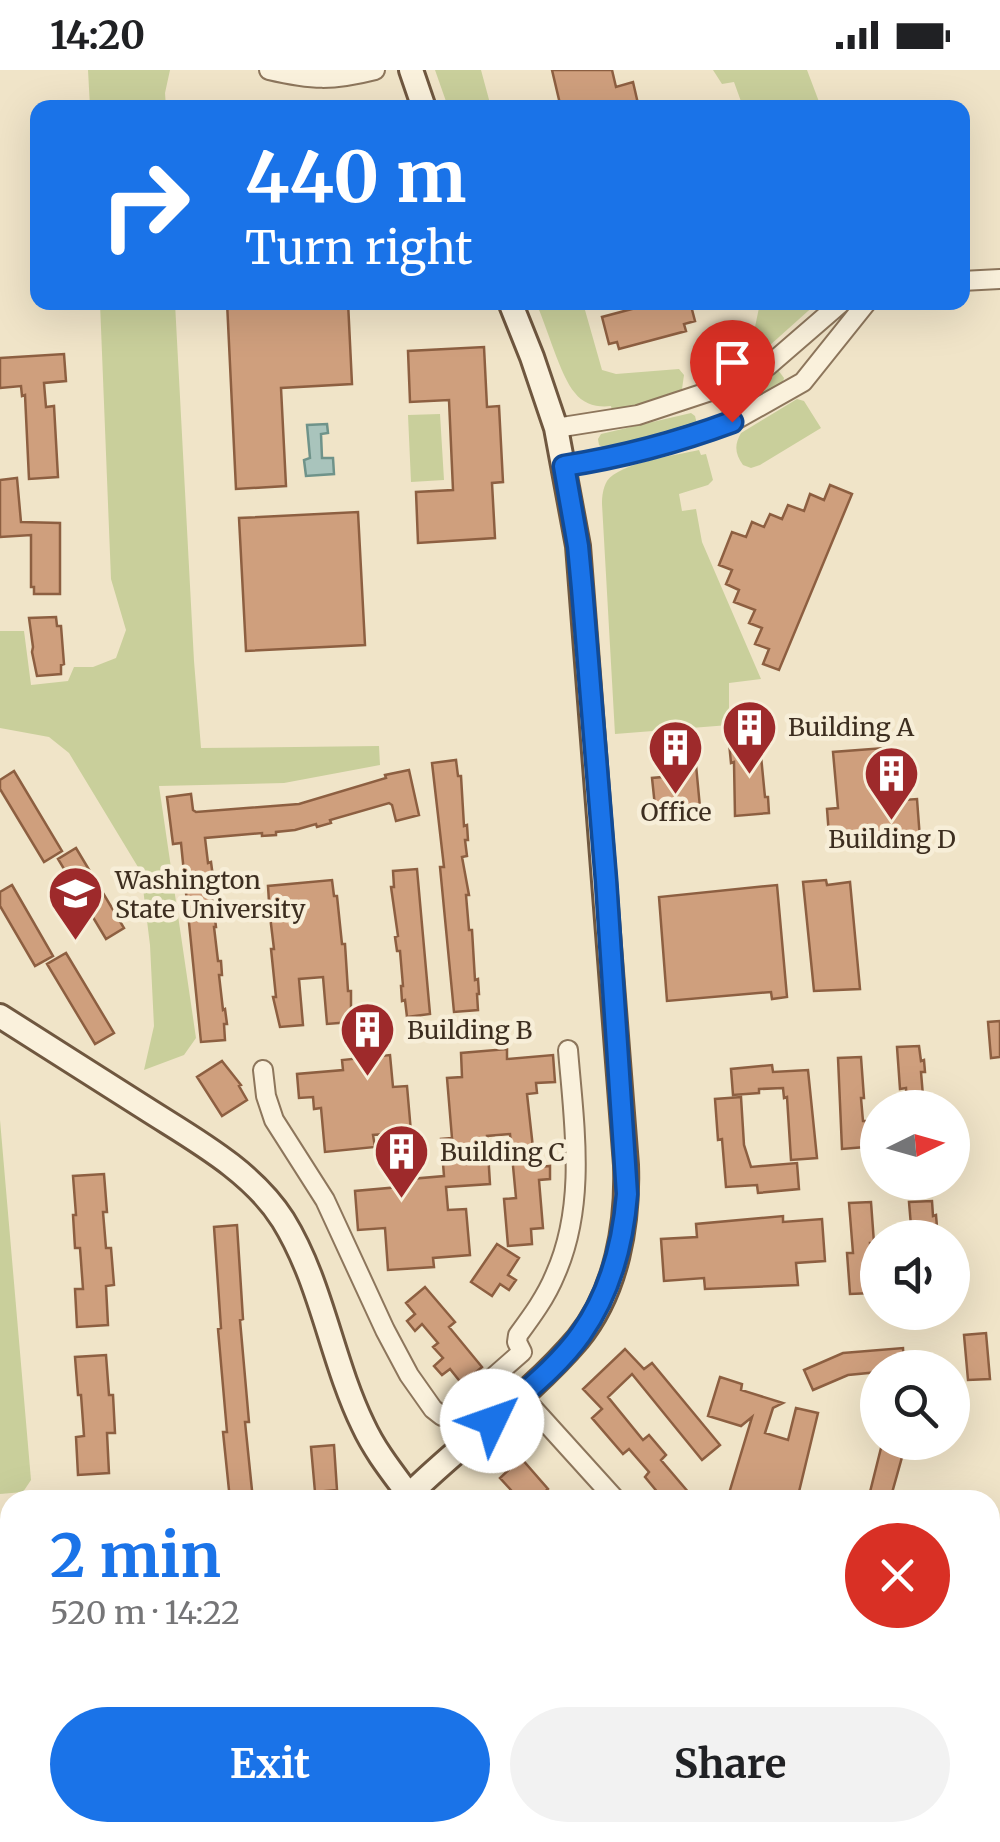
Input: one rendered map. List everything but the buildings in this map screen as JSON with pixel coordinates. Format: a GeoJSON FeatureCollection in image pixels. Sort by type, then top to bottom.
{"type":"FeatureCollection","features":[{"type":"Feature","properties":{"kind":"main road"},"geometry":{"type":"LineString","coordinates":[[411,70],[421,100]]}},
{"type":"Feature","properties":{"kind":"main road"},"geometry":{"type":"LineString","coordinates":[[418,1490],[580,1336],[597,1308],[625,1222],[627,1194],[606,880],[578,546],[556,428],[513,310]]}},
{"type":"Feature","properties":{"kind":"main road"},"geometry":{"type":"LineString","coordinates":[[0,1016],[202,1145],[246,1178],[276,1209],[311,1277],[362,1423],[375,1450],[403,1490]]}},
{"type":"Feature","properties":{"kind":"street"},"geometry":{"type":"LineString","coordinates":[[270,70],[320,79],[375,70]]}},
{"type":"Feature","properties":{"kind":"street"},"geometry":{"type":"LineString","coordinates":[[970,281],[1000,279]]}},
{"type":"Feature","properties":{"kind":"street"},"geometry":{"type":"LineString","coordinates":[[556,428],[638,415],[735,383],[768,366],[833,310]]}},
{"type":"Feature","properties":{"kind":"street"},"geometry":{"type":"LineString","coordinates":[[564,466],[596,461],[732,422],[803,382],[861,310]]}},
{"type":"Feature","properties":{"kind":"street"},"geometry":{"type":"LineString","coordinates":[[782,353],[803,382]]}},
{"type":"Feature","properties":{"kind":"street"},"geometry":{"type":"LineString","coordinates":[[700,396],[711,430]]}},
{"type":"Feature","properties":{"kind":"street"},"geometry":{"type":"LineString","coordinates":[[542,1376],[522,1352],[517,1339],[556,1273],[574,1212],[568,1050]]}},
{"type":"Feature","properties":{"kind":"street"},"geometry":{"type":"LineString","coordinates":[[262,1070],[274,1120],[325,1200],[385,1330],[437,1414],[446,1416],[455,1411],[522,1352]]}},
{"type":"Feature","properties":{"kind":"street"},"geometry":{"type":"LineString","coordinates":[[521,1395],[607,1490]]}},
{"type":"Feature","properties":{"kind":"green space"},"geometry":{"type":"Polygon","coordinates":[[[88,70],[170,70],[166,100],[90,100],[88,70]]]}},
{"type":"Feature","properties":{"kind":"green space"},"geometry":{"type":"Polygon","coordinates":[[[435,70],[481,70],[489,100],[446,100],[435,70]]]}},
{"type":"Feature","properties":{"kind":"green space"},"geometry":{"type":"Polygon","coordinates":[[[713,70],[807,70],[818,100],[740,100],[734,82],[722,84],[713,70]]]}},
{"type":"Feature","properties":{"kind":"green space"},"geometry":{"type":"Polygon","coordinates":[[[100,310],[175,310],[201,748],[379,746],[380,765],[284,783],[159,786],[196,1038],[184,1055],[144,1070],[154,1026],[141,872],[69,753],[49,737],[0,728],[0,631],[24,631],[31,685],[68,681],[74,667],[93,667],[116,658],[126,630],[111,579],[100,310]]]}},
{"type":"Feature","properties":{"kind":"green space"},"geometry":{"type":"Polygon","coordinates":[[[539,310],[585,310],[602,370],[616,374],[679,369],[684,375],[682,389],[668,399],[612,411],[611,406],[596,406],[582,400],[564,375],[539,310]]]}},
{"type":"Feature","properties":{"kind":"green space"},"geometry":{"type":"Polygon","coordinates":[[[759,310],[809,310],[760,354],[722,375],[706,372],[702,363],[725,325],[731,333],[755,327],[759,310]]]}},
{"type":"Feature","properties":{"kind":"green space"},"geometry":{"type":"Polygon","coordinates":[[[775,370],[784,378],[783,382],[730,414],[722,414],[722,401],[775,370]]]}},
{"type":"Feature","properties":{"kind":"green space"},"geometry":{"type":"Polygon","coordinates":[[[797,399],[804,401],[821,428],[760,465],[743,465],[736,449],[741,433],[797,399]]]}},
{"type":"Feature","properties":{"kind":"green space"},"geometry":{"type":"Polygon","coordinates":[[[691,413],[697,424],[693,428],[604,448],[599,445],[601,434],[691,413]]]}},
{"type":"Feature","properties":{"kind":"green space"},"geometry":{"type":"Polygon","coordinates":[[[440,414],[444,480],[411,482],[408,415],[440,414]]]}},
{"type":"Feature","properties":{"kind":"green space"},"geometry":{"type":"Polygon","coordinates":[[[699,450],[701,455],[706,454],[713,480],[679,494],[682,511],[696,509],[702,542],[761,679],[729,683],[729,725],[615,734],[604,489],[607,481],[623,469],[699,450]]]}},
{"type":"Feature","properties":{"kind":"green space"},"geometry":{"type":"Polygon","coordinates":[[[0,1120],[31,1480],[24,1490],[0,1490],[0,1120]]]}},
{"type":"Feature","properties":{"kind":"water"},"geometry":{"type":"Polygon","coordinates":[[[327,424],[328,433],[321,434],[322,458],[333,458],[334,474],[306,476],[304,460],[310,458],[307,425],[327,424]]]}},
{"type":"Feature","properties":{"kind":"place","name":"Building A"},"geometry":{"type":"Point","coordinates":[749,776]}},
{"type":"Feature","properties":{"kind":"place","name":"Office"},"geometry":{"type":"Point","coordinates":[676,797]}},
{"type":"Feature","properties":{"kind":"place","name":"Building D"},"geometry":{"type":"Point","coordinates":[892,823]}},
{"type":"Feature","properties":{"kind":"place","name":"Washington State University"},"geometry":{"type":"Point","coordinates":[76,943]}},
{"type":"Feature","properties":{"kind":"place","name":"Building B"},"geometry":{"type":"Point","coordinates":[368,1079]}},
{"type":"Feature","properties":{"kind":"place","name":"Building C"},"geometry":{"type":"Point","coordinates":[401,1201]}},
{"type":"Feature","properties":{"kind":"route"},"geometry":{"type":"LineString","coordinates":[[492,1421],[580,1336],[608,1284],[625,1222],[626,1165],[606,880],[578,546],[564,466],[659,445],[732,422]]}}]}
